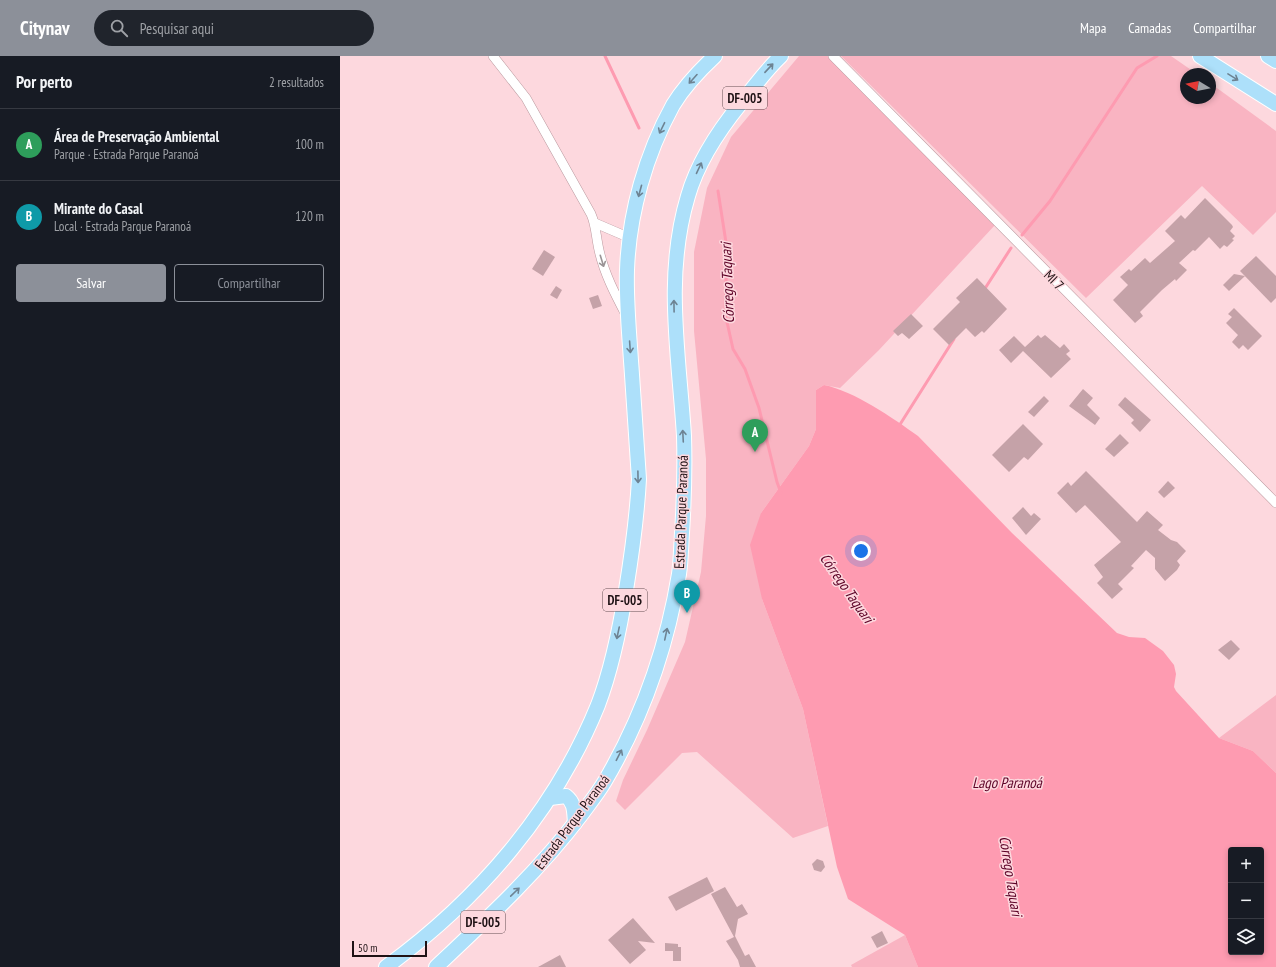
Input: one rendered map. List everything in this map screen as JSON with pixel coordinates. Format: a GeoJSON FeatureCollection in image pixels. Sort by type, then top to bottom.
{"type":"FeatureCollection","features":[{"type":"Feature","properties":{"kind":"main road","name":"DF-005"},"geometry":{"type":"LineString","coordinates":[[386,967],[420,942],[458,908],[523,836],[550,798],[577,750],[598,704],[614,651],[633,548],[639,479],[628,320],[627,269],[635,210],[650,153],[674,104],[689,83],[715,56]]}},
{"type":"Feature","properties":{"kind":"main road","name":"Estrada Parque Paranoá"},"geometry":{"type":"LineString","coordinates":[[436,967],[522,884],[575,823],[604,783],[638,716],[654,676],[664,643],[679,573],[684,481],[684,435],[676,348],[674,289],[676,253],[688,193],[711,143],[734,111],[766,72],[782,56]]}},
{"type":"Feature","properties":{"kind":"main road"},"geometry":{"type":"LineString","coordinates":[[1200,56],[1276,104]]}},
{"type":"Feature","properties":{"kind":"main road"},"geometry":{"type":"LineString","coordinates":[[1268,56],[1276,61]]}},
{"type":"Feature","properties":{"kind":"main road"},"geometry":{"type":"LineString","coordinates":[[550,798],[566,796],[570,799],[574,810],[575,823]]}},
{"type":"Feature","properties":{"kind":"street"},"geometry":{"type":"LineString","coordinates":[[492,56],[526,98],[595,223],[599,250],[606,273],[628,320]]}},
{"type":"Feature","properties":{"kind":"street","name":"MI 7"},"geometry":{"type":"LineString","coordinates":[[833,56],[1276,503]]}},
{"type":"Feature","properties":{"kind":"street"},"geometry":{"type":"LineString","coordinates":[[595,223],[630,238]]}},
{"type":"Feature","properties":{"kind":"shaded area"},"geometry":{"type":"Polygon","coordinates":[[[799,56],[833,56],[995,225],[879,350],[840,388],[824,385],[816,390],[816,429],[809,446],[761,513],[762,599],[803,709],[828,826],[793,838],[697,752],[682,753],[625,810],[616,801],[623,780],[647,730],[685,642],[701,572],[706,516],[706,459],[694,331],[694,252],[707,188],[731,137],[799,56]]]}},
{"type":"Feature","properties":{"kind":"shaded area"},"geometry":{"type":"Polygon","coordinates":[[[841,56],[1171,56],[1188,68],[1180,68],[1180,104],[1216,104],[1216,87],[1276,131],[1276,212],[1253,235],[1202,186],[1086,298],[841,56]]]}},
{"type":"Feature","properties":{"kind":"shaded area"},"geometry":{"type":"Polygon","coordinates":[[[1276,695],[1276,773],[1253,751],[1219,738],[1276,695]]]}},
{"type":"Feature","properties":{"kind":"shaded area"},"geometry":{"type":"Polygon","coordinates":[[[905,935],[918,967],[852,967],[851,965],[905,935]]]}},
{"type":"Feature","properties":{"kind":"water","name":"Lago Paranoá"},"geometry":{"type":"Polygon","coordinates":[[[824,385],[848,393],[873,406],[918,436],[1012,533],[1117,633],[1129,637],[1145,638],[1163,651],[1174,665],[1176,674],[1174,687],[1176,691],[1219,738],[1253,751],[1276,773],[1276,967],[918,967],[905,935],[848,899],[837,867],[803,709],[762,599],[750,545],[761,513],[809,446],[816,429],[816,390],[824,385]]]}},
{"type":"Feature","properties":{"kind":"building"},"geometry":{"type":"Polygon","coordinates":[[[1205,198],[1232,225],[1233,227],[1230,231],[1235,236],[1232,239],[1234,240],[1227,247],[1224,245],[1220,249],[1209,237],[1195,251],[1193,250],[1179,263],[1187,270],[1176,281],[1175,279],[1162,290],[1140,312],[1143,316],[1135,323],[1113,300],[1128,285],[1120,277],[1129,269],[1131,271],[1145,258],[1150,263],[1175,241],[1165,231],[1181,215],[1185,219],[1205,198]]]}},
{"type":"Feature","properties":{"kind":"building"},"geometry":{"type":"Polygon","coordinates":[[[544,250],[555,257],[543,276],[532,269],[544,250]]]}},
{"type":"Feature","properties":{"kind":"building"},"geometry":{"type":"Polygon","coordinates":[[[1256,256],[1276,276],[1276,298],[1271,303],[1240,271],[1256,256]]]}},
{"type":"Feature","properties":{"kind":"building"},"geometry":{"type":"Polygon","coordinates":[[[1234,274],[1245,276],[1229,291],[1223,285],[1234,274]]]}},
{"type":"Feature","properties":{"kind":"building"},"geometry":{"type":"Polygon","coordinates":[[[977,278],[1007,309],[984,333],[982,331],[975,337],[966,328],[949,345],[933,329],[960,302],[956,298],[977,278]]]}},
{"type":"Feature","properties":{"kind":"building"},"geometry":{"type":"Polygon","coordinates":[[[556,286],[562,290],[557,299],[550,295],[556,286]]]}},
{"type":"Feature","properties":{"kind":"building"},"geometry":{"type":"Polygon","coordinates":[[[598,295],[602,306],[593,309],[589,298],[598,295]]]}},
{"type":"Feature","properties":{"kind":"building"},"geometry":{"type":"Polygon","coordinates":[[[1234,308],[1262,336],[1248,350],[1243,345],[1239,349],[1232,342],[1238,335],[1226,323],[1232,317],[1228,314],[1234,308]]]}},
{"type":"Feature","properties":{"kind":"building"},"geometry":{"type":"Polygon","coordinates":[[[911,314],[923,326],[909,339],[902,333],[898,336],[893,331],[911,314]]]}},
{"type":"Feature","properties":{"kind":"building"},"geometry":{"type":"Polygon","coordinates":[[[1038,335],[1041,338],[1045,335],[1060,348],[1064,344],[1070,351],[1066,354],[1071,359],[1051,378],[1023,351],[1011,363],[999,350],[1014,336],[1025,347],[1038,335]]]}},
{"type":"Feature","properties":{"kind":"building"},"geometry":{"type":"Polygon","coordinates":[[[1083,389],[1093,398],[1087,405],[1100,418],[1095,425],[1069,406],[1083,389]]]}},
{"type":"Feature","properties":{"kind":"building"},"geometry":{"type":"Polygon","coordinates":[[[1044,396],[1049,401],[1034,417],[1028,412],[1044,396]]]}},
{"type":"Feature","properties":{"kind":"building"},"geometry":{"type":"Polygon","coordinates":[[[1125,397],[1151,420],[1140,432],[1131,423],[1134,420],[1118,405],[1125,397]]]}},
{"type":"Feature","properties":{"kind":"building"},"geometry":{"type":"Polygon","coordinates":[[[1023,424],[1043,444],[1028,460],[1024,457],[1009,472],[992,455],[1023,424]]]}},
{"type":"Feature","properties":{"kind":"building"},"geometry":{"type":"Polygon","coordinates":[[[1120,434],[1129,443],[1114,457],[1105,449],[1120,434]]]}},
{"type":"Feature","properties":{"kind":"building"},"geometry":{"type":"Polygon","coordinates":[[[1086,471],[1137,522],[1147,511],[1163,525],[1158,530],[1171,540],[1177,542],[1186,551],[1177,561],[1180,565],[1177,570],[1165,581],[1155,569],[1155,558],[1146,550],[1131,566],[1134,568],[1118,584],[1123,589],[1112,599],[1097,583],[1103,577],[1094,565],[1121,542],[1085,505],[1076,513],[1057,493],[1068,482],[1071,486],[1086,471]]]}},
{"type":"Feature","properties":{"kind":"building"},"geometry":{"type":"Polygon","coordinates":[[[1168,481],[1175,488],[1164,498],[1158,492],[1168,481]]]}},
{"type":"Feature","properties":{"kind":"building"},"geometry":{"type":"Polygon","coordinates":[[[1023,507],[1031,516],[1034,513],[1041,519],[1026,535],[1012,518],[1023,507]]]}},
{"type":"Feature","properties":{"kind":"building"},"geometry":{"type":"Polygon","coordinates":[[[1231,640],[1240,649],[1229,660],[1218,650],[1231,640]]]}},
{"type":"Feature","properties":{"kind":"building"},"geometry":{"type":"Polygon","coordinates":[[[817,859],[823,861],[825,867],[821,872],[814,870],[812,864],[817,859]]]}},
{"type":"Feature","properties":{"kind":"building"},"geometry":{"type":"Polygon","coordinates":[[[707,877],[714,891],[676,911],[668,897],[707,877]]]}},
{"type":"Feature","properties":{"kind":"building"},"geometry":{"type":"Polygon","coordinates":[[[725,887],[737,907],[742,904],[748,914],[738,919],[735,936],[745,956],[749,954],[756,967],[740,967],[738,960],[726,941],[734,937],[711,894],[725,887]]]}},
{"type":"Feature","properties":{"kind":"building"},"geometry":{"type":"Polygon","coordinates":[[[633,918],[655,943],[638,941],[646,950],[630,964],[608,940],[633,918]]]}},
{"type":"Feature","properties":{"kind":"building"},"geometry":{"type":"Polygon","coordinates":[[[882,931],[888,943],[877,948],[871,937],[882,931]]]}},
{"type":"Feature","properties":{"kind":"building"},"geometry":{"type":"Polygon","coordinates":[[[665,943],[678,944],[678,947],[681,947],[681,961],[673,961],[673,951],[665,951],[665,943]]]}},
{"type":"Feature","properties":{"kind":"building"},"geometry":{"type":"Polygon","coordinates":[[[560,955],[566,967],[538,967],[560,955]]]}},
{"type":"Feature","properties":{"kind":"waterway","name":"Córrego Taquari"},"geometry":{"type":"LineString","coordinates":[[605,56],[639,128]]}},
{"type":"Feature","properties":{"kind":"waterway"},"geometry":{"type":"LineString","coordinates":[[1022,235],[1050,201],[1137,68],[1157,56]]}},
{"type":"Feature","properties":{"kind":"waterway","name":"Córrego Taquari"},"geometry":{"type":"LineString","coordinates":[[718,191],[727,249],[725,313],[733,349],[745,369],[759,408],[781,493]]}},
{"type":"Feature","properties":{"kind":"waterway"},"geometry":{"type":"LineString","coordinates":[[984,290],[1011,248]]}},
{"type":"Feature","properties":{"kind":"waterway"},"geometry":{"type":"LineString","coordinates":[[899,426],[954,339]]}},
{"type":"Feature","properties":{"kind":"place","name":"Área de Preservação Ambiental"},"geometry":{"type":"Point","coordinates":[755,452]}},
{"type":"Feature","properties":{"kind":"place","name":"Mirante do Casal"},"geometry":{"type":"Point","coordinates":[687,613]}}]}
